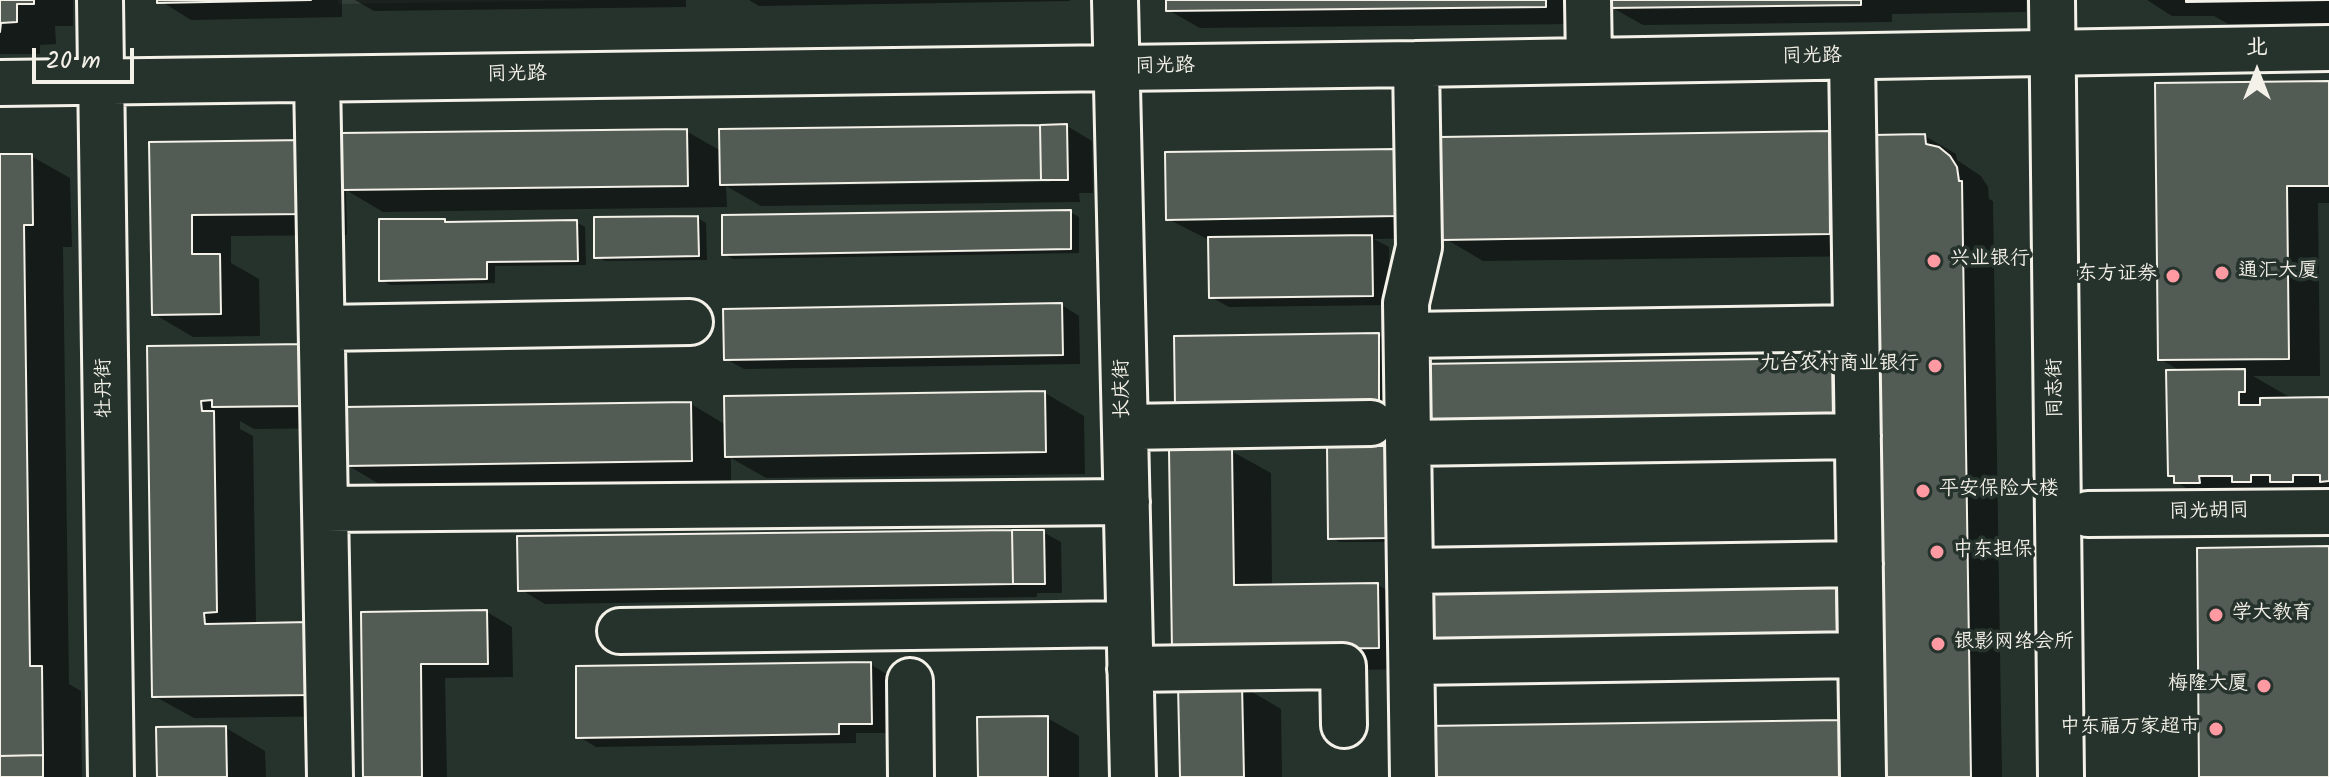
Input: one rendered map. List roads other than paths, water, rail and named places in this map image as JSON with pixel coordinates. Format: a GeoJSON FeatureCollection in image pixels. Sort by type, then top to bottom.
{"type":"FeatureCollection","features":[{"type":"Feature","properties":{"kind":"street","name":"牡丹街"},"geometry":{"type":"LineString","coordinates":[[100,0],[111,777]]}},
{"type":"Feature","properties":{"kind":"street","name":"长庆街"},"geometry":{"type":"LineString","coordinates":[[1115,0],[1133,777]]}},
{"type":"Feature","properties":{"kind":"street"},"geometry":{"type":"LineString","coordinates":[[1588,0],[1589,61]]}},
{"type":"Feature","properties":{"kind":"street","name":"同志街"},"geometry":{"type":"LineString","coordinates":[[2052,0],[2068,53],[2088,514],[2091,777]]}},
{"type":"Feature","properties":{"kind":"street","name":"同志街"},"geometry":{"type":"LineString","coordinates":[[2061,777],[2068,53],[2083,0]]}},
{"type":"Feature","properties":{"kind":"street","name":"同光路"},"geometry":{"type":"LineString","coordinates":[[0,83],[2329,48]]}},
{"type":"Feature","properties":{"kind":"street"},"geometry":{"type":"LineString","coordinates":[[1852,57],[1863,777]]}},
{"type":"Feature","properties":{"kind":"street"},"geometry":{"type":"LineString","coordinates":[[1413,777],[1410,571],[1390,433],[1407,335],[1406,303],[1419,247],[1416,64]]}},
{"type":"Feature","properties":{"kind":"street"},"geometry":{"type":"LineString","coordinates":[[317,79],[330,777]]}},
{"type":"Feature","properties":{"kind":"street"},"geometry":{"type":"LineString","coordinates":[[322,328],[690,322]]}},
{"type":"Feature","properties":{"kind":"street"},"geometry":{"type":"LineString","coordinates":[[1407,335],[1856,328]]}},
{"type":"Feature","properties":{"kind":"street"},"geometry":{"type":"LineString","coordinates":[[1125,427],[1390,433],[1858,436]]}},
{"type":"Feature","properties":{"kind":"street"},"geometry":{"type":"LineString","coordinates":[[325,509],[1127,502]]}},
{"type":"Feature","properties":{"kind":"street","name":"同光胡同"},"geometry":{"type":"LineString","coordinates":[[2088,514],[2329,512]]}},
{"type":"Feature","properties":{"kind":"street"},"geometry":{"type":"LineString","coordinates":[[1410,571],[1860,564]]}},
{"type":"Feature","properties":{"kind":"street"},"geometry":{"type":"LineString","coordinates":[[620,631],[1129,624]]}},
{"type":"Feature","properties":{"kind":"street"},"geometry":{"type":"LineString","coordinates":[[1412,662],[1861,655]]}},
{"type":"Feature","properties":{"kind":"street"},"geometry":{"type":"LineString","coordinates":[[1130,669],[1343,666],[1344,725]]}},
{"type":"Feature","properties":{"kind":"street"},"geometry":{"type":"LineString","coordinates":[[910,681],[911,777]]}},
{"type":"Feature","properties":{"kind":"place","name":"兴业银行"},"geometry":{"type":"Point","coordinates":[1934,261]}},
{"type":"Feature","properties":{"kind":"place","name":"通汇大厦"},"geometry":{"type":"Point","coordinates":[2222,273]}},
{"type":"Feature","properties":{"kind":"place","name":"东方证券"},"geometry":{"type":"Point","coordinates":[2173,276]}},
{"type":"Feature","properties":{"kind":"place","name":"九台农村商业银行"},"geometry":{"type":"Point","coordinates":[1935,366]}},
{"type":"Feature","properties":{"kind":"place","name":"平安保险大楼"},"geometry":{"type":"Point","coordinates":[1923,491]}},
{"type":"Feature","properties":{"kind":"place","name":"中东担保"},"geometry":{"type":"Point","coordinates":[1937,552]}},
{"type":"Feature","properties":{"kind":"place","name":"学大教育"},"geometry":{"type":"Point","coordinates":[2216,615]}},
{"type":"Feature","properties":{"kind":"place","name":"银影网络会所"},"geometry":{"type":"Point","coordinates":[1938,644]}},
{"type":"Feature","properties":{"kind":"place","name":"梅隆大厦"},"geometry":{"type":"Point","coordinates":[2264,686]}},
{"type":"Feature","properties":{"kind":"place","name":"中东福万家超市"},"geometry":{"type":"Point","coordinates":[2216,729]}}]}
